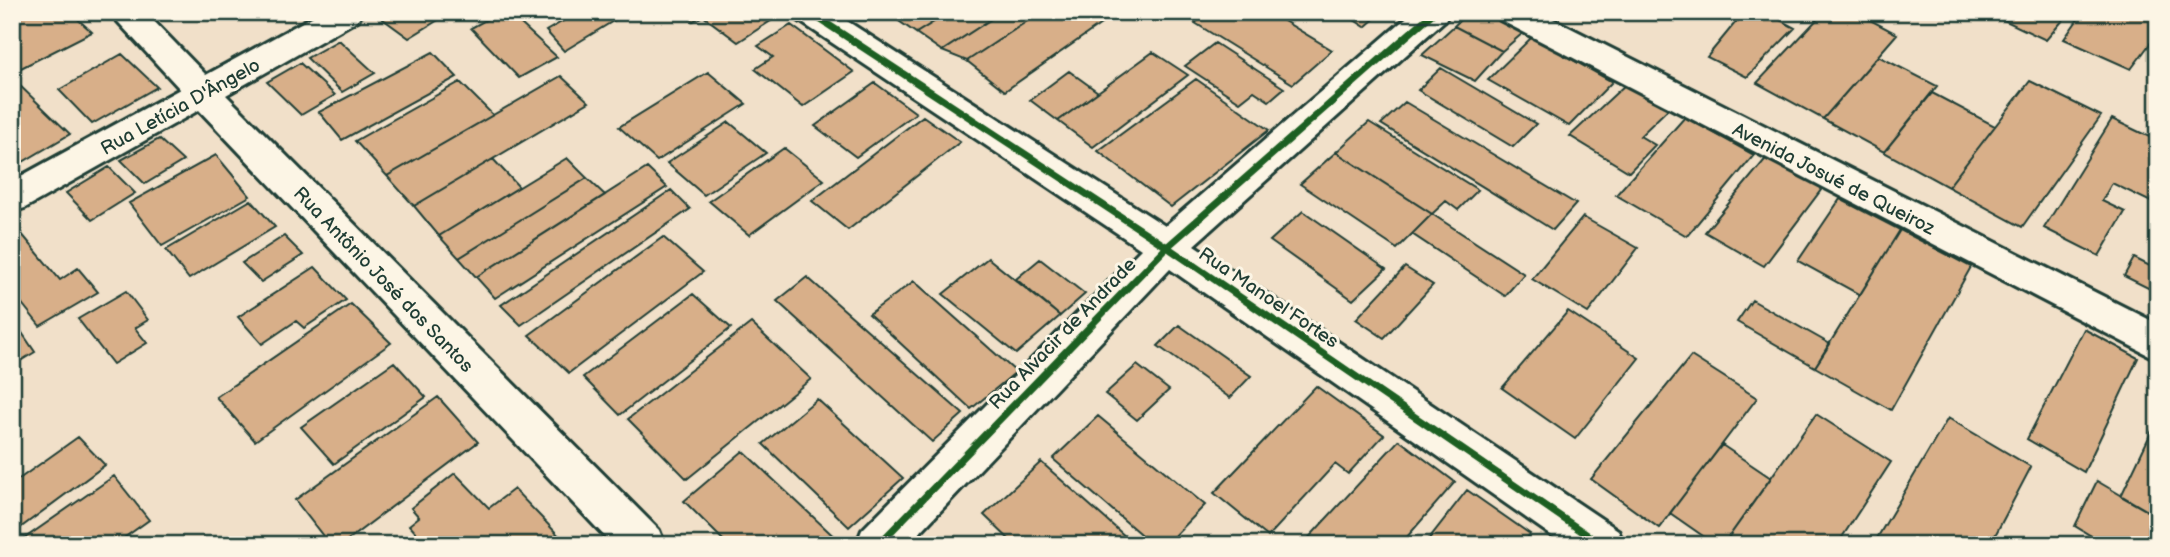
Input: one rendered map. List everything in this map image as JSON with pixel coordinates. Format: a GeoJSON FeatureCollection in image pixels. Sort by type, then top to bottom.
{"type":"FeatureCollection","features":[{"type":"Feature","properties":{"kind":"street","name":"Rua Antônio José dos Santos"},"geometry":{"type":"LineString","coordinates":[[125,12],[643,545]]}},
{"type":"Feature","properties":{"kind":"street","name":"Rua Letícia D'Ângelo"},"geometry":{"type":"LineString","coordinates":[[12,198],[347,12]]}},
{"type":"Feature","properties":{"kind":"street","name":"Rua Manoel Fortes"},"geometry":{"type":"LineString","coordinates":[[809,12],[1167,247],[1602,545]]}},
{"type":"Feature","properties":{"kind":"street","name":"Rua Alvacir de Andrade"},"geometry":{"type":"LineString","coordinates":[[878,545],[1167,247],[1434,12]]}},
{"type":"Feature","properties":{"kind":"street","name":"Avenida Josué de Queiroz"},"geometry":{"type":"LineString","coordinates":[[1511,12],[2158,343]]}},
{"type":"Feature","properties":{"kind":"building"},"geometry":{"type":"Polygon","coordinates":[[[70,12],[92,32],[21,68],[12,60],[12,14],[70,12]]]}},
{"type":"Feature","properties":{"kind":"building"},"geometry":{"type":"Polygon","coordinates":[[[451,12],[409,38],[376,14],[451,12]]]}},
{"type":"Feature","properties":{"kind":"building"},"geometry":{"type":"Polygon","coordinates":[[[500,12],[508,12],[557,57],[519,78],[471,28],[500,12]]]}},
{"type":"Feature","properties":{"kind":"building"},"geometry":{"type":"Polygon","coordinates":[[[579,12],[628,12],[564,51],[546,31],[579,12]]]}},
{"type":"Feature","properties":{"kind":"building"},"geometry":{"type":"Polygon","coordinates":[[[682,12],[776,12],[780,15],[738,42],[703,16],[693,21],[682,12]]]}},
{"type":"Feature","properties":{"kind":"building"},"geometry":{"type":"Polygon","coordinates":[[[886,12],[950,12],[916,33],[886,12]]]}},
{"type":"Feature","properties":{"kind":"building"},"geometry":{"type":"Polygon","coordinates":[[[950,12],[1002,12],[942,51],[916,33],[950,12]]]}},
{"type":"Feature","properties":{"kind":"building"},"geometry":{"type":"Polygon","coordinates":[[[1002,12],[1041,12],[967,61],[942,51],[1002,12]]]}},
{"type":"Feature","properties":{"kind":"building"},"geometry":{"type":"Polygon","coordinates":[[[1041,12],[1084,12],[1101,24],[1005,91],[967,61],[1041,12]]]}},
{"type":"Feature","properties":{"kind":"building"},"geometry":{"type":"Polygon","coordinates":[[[1209,12],[1269,12],[1332,50],[1293,84],[1195,23],[1209,12]]]}},
{"type":"Feature","properties":{"kind":"building"},"geometry":{"type":"Polygon","coordinates":[[[1342,12],[1382,12],[1365,27],[1342,12]]]}},
{"type":"Feature","properties":{"kind":"building"},"geometry":{"type":"Polygon","coordinates":[[[1468,12],[1485,12],[1523,33],[1502,51],[1454,26],[1468,12]]]}},
{"type":"Feature","properties":{"kind":"building"},"geometry":{"type":"Polygon","coordinates":[[[1744,12],[1765,12],[1795,28],[1747,77],[1707,57],[1744,12]]]}},
{"type":"Feature","properties":{"kind":"building"},"geometry":{"type":"Polygon","coordinates":[[[1824,12],[1855,12],[1897,34],[1823,119],[1757,83],[1824,12]]]}},
{"type":"Feature","properties":{"kind":"building"},"geometry":{"type":"Polygon","coordinates":[[[1990,12],[2070,12],[2046,40],[1989,13],[1990,12]]]}},
{"type":"Feature","properties":{"kind":"building"},"geometry":{"type":"Polygon","coordinates":[[[2083,12],[2149,12],[2158,16],[2158,33],[2131,69],[2064,39],[2083,12]]]}},
{"type":"Feature","properties":{"kind":"building"},"geometry":{"type":"Polygon","coordinates":[[[791,25],[854,72],[803,107],[755,69],[773,57],[758,46],[791,25]]]}},
{"type":"Feature","properties":{"kind":"building"},"geometry":{"type":"Polygon","coordinates":[[[1454,26],[1502,51],[1475,81],[1422,55],[1454,26]]]}},
{"type":"Feature","properties":{"kind":"building"},"geometry":{"type":"Polygon","coordinates":[[[1532,37],[1612,82],[1569,126],[1488,80],[1532,37]]]}},
{"type":"Feature","properties":{"kind":"building"},"geometry":{"type":"Polygon","coordinates":[[[339,40],[375,73],[342,92],[307,58],[339,40]]]}},
{"type":"Feature","properties":{"kind":"building"},"geometry":{"type":"Polygon","coordinates":[[[1215,43],[1284,88],[1269,101],[1254,91],[1240,102],[1185,66],[1215,43]]]}},
{"type":"Feature","properties":{"kind":"building"},"geometry":{"type":"Polygon","coordinates":[[[433,52],[457,77],[342,140],[319,112],[433,52]]]}},
{"type":"Feature","properties":{"kind":"building"},"geometry":{"type":"Polygon","coordinates":[[[1153,52],[1188,75],[1093,147],[1058,121],[1153,52]]]}},
{"type":"Feature","properties":{"kind":"building"},"geometry":{"type":"Polygon","coordinates":[[[122,54],[157,87],[92,124],[59,90],[122,54]]]}},
{"type":"Feature","properties":{"kind":"building"},"geometry":{"type":"Polygon","coordinates":[[[1878,56],[1937,86],[1884,152],[1823,119],[1878,56]]]}},
{"type":"Feature","properties":{"kind":"building"},"geometry":{"type":"Polygon","coordinates":[[[300,63],[335,95],[301,115],[267,82],[300,63]]]}},
{"type":"Feature","properties":{"kind":"building"},"geometry":{"type":"Polygon","coordinates":[[[1441,68],[1536,124],[1513,147],[1418,90],[1441,68]]]}},
{"type":"Feature","properties":{"kind":"building"},"geometry":{"type":"Polygon","coordinates":[[[1069,71],[1098,92],[1058,121],[1030,100],[1069,71]]]}},
{"type":"Feature","properties":{"kind":"building"},"geometry":{"type":"Polygon","coordinates":[[[708,72],[746,104],[657,161],[619,127],[708,72]]]}},
{"type":"Feature","properties":{"kind":"building"},"geometry":{"type":"Polygon","coordinates":[[[561,76],[589,102],[414,206],[387,176],[561,76]]]}},
{"type":"Feature","properties":{"kind":"building"},"geometry":{"type":"Polygon","coordinates":[[[1196,79],[1269,130],[1171,207],[1098,151],[1196,79]]]}},
{"type":"Feature","properties":{"kind":"building"},"geometry":{"type":"Polygon","coordinates":[[[14,80],[70,134],[16,166],[12,162],[14,80]]]}},
{"type":"Feature","properties":{"kind":"building"},"geometry":{"type":"Polygon","coordinates":[[[2030,81],[2101,116],[2022,227],[1948,187],[2030,81]]]}},
{"type":"Feature","properties":{"kind":"building"},"geometry":{"type":"Polygon","coordinates":[[[460,82],[493,115],[387,176],[355,141],[460,82]]]}},
{"type":"Feature","properties":{"kind":"building"},"geometry":{"type":"Polygon","coordinates":[[[875,83],[916,113],[856,157],[815,126],[875,83]]]}},
{"type":"Feature","properties":{"kind":"building"},"geometry":{"type":"Polygon","coordinates":[[[1627,83],[1669,108],[1640,136],[1655,145],[1629,172],[1570,136],[1627,83]]]}},
{"type":"Feature","properties":{"kind":"building"},"geometry":{"type":"Polygon","coordinates":[[[1932,93],[1995,126],[1948,187],[1884,152],[1932,93]]]}},
{"type":"Feature","properties":{"kind":"building"},"geometry":{"type":"Polygon","coordinates":[[[1405,102],[1576,204],[1553,230],[1381,124],[1405,102]]]}},
{"type":"Feature","properties":{"kind":"building"},"geometry":{"type":"Polygon","coordinates":[[[923,116],[960,142],[848,230],[812,201],[923,116]]]}},
{"type":"Feature","properties":{"kind":"building"},"geometry":{"type":"Polygon","coordinates":[[[1685,117],[1754,155],[1687,236],[1616,195],[1685,117]]]}},
{"type":"Feature","properties":{"kind":"building"},"geometry":{"type":"Polygon","coordinates":[[[2112,119],[2158,141],[2158,199],[2155,204],[2112,183],[2102,201],[2125,212],[2099,256],[2044,228],[2112,119]]]}},
{"type":"Feature","properties":{"kind":"building"},"geometry":{"type":"Polygon","coordinates":[[[729,122],[766,153],[704,195],[667,163],[729,122]]]}},
{"type":"Feature","properties":{"kind":"building"},"geometry":{"type":"Polygon","coordinates":[[[1369,122],[1478,190],[1458,210],[1446,201],[1432,214],[1336,152],[1369,122]]]}},
{"type":"Feature","properties":{"kind":"building"},"geometry":{"type":"Polygon","coordinates":[[[159,139],[183,161],[145,184],[121,160],[159,139]]]}},
{"type":"Feature","properties":{"kind":"building"},"geometry":{"type":"Polygon","coordinates":[[[784,148],[824,180],[749,235],[709,201],[784,148]]]}},
{"type":"Feature","properties":{"kind":"building"},"geometry":{"type":"Polygon","coordinates":[[[1336,152],[1432,214],[1397,249],[1300,184],[1336,152]]]}},
{"type":"Feature","properties":{"kind":"building"},"geometry":{"type":"Polygon","coordinates":[[[216,155],[250,196],[162,246],[129,203],[216,155]]]}},
{"type":"Feature","properties":{"kind":"building"},"geometry":{"type":"Polygon","coordinates":[[[1768,156],[1824,186],[1764,266],[1705,232],[1768,156]]]}},
{"type":"Feature","properties":{"kind":"building"},"geometry":{"type":"Polygon","coordinates":[[[567,158],[587,178],[459,258],[439,236],[567,158]]]}},
{"type":"Feature","properties":{"kind":"building"},"geometry":{"type":"Polygon","coordinates":[[[493,159],[519,187],[439,236],[414,206],[493,159]]]}},
{"type":"Feature","properties":{"kind":"building"},"geometry":{"type":"Polygon","coordinates":[[[109,167],[135,193],[92,220],[66,193],[109,167]]]}},
{"type":"Feature","properties":{"kind":"building"},"geometry":{"type":"Polygon","coordinates":[[[647,168],[667,187],[495,298],[476,277],[647,168]]]}},
{"type":"Feature","properties":{"kind":"building"},"geometry":{"type":"Polygon","coordinates":[[[587,178],[605,195],[476,277],[459,258],[587,178]]]}},
{"type":"Feature","properties":{"kind":"building"},"geometry":{"type":"Polygon","coordinates":[[[671,190],[690,209],[521,325],[501,305],[671,190]]]}},
{"type":"Feature","properties":{"kind":"building"},"geometry":{"type":"Polygon","coordinates":[[[1840,199],[1900,230],[1860,295],[1798,261],[1840,199]]]}},
{"type":"Feature","properties":{"kind":"building"},"geometry":{"type":"Polygon","coordinates":[[[251,200],[275,227],[189,279],[166,250],[251,200]]]}},
{"type":"Feature","properties":{"kind":"building"},"geometry":{"type":"Polygon","coordinates":[[[1303,211],[1386,269],[1353,300],[1270,241],[1303,211]]]}},
{"type":"Feature","properties":{"kind":"building"},"geometry":{"type":"Polygon","coordinates":[[[1432,214],[1524,274],[1505,296],[1412,234],[1432,214]]]}},
{"type":"Feature","properties":{"kind":"building"},"geometry":{"type":"Polygon","coordinates":[[[1583,217],[1638,248],[1588,313],[1532,279],[1583,217]]]}},
{"type":"Feature","properties":{"kind":"building"},"geometry":{"type":"Polygon","coordinates":[[[16,227],[60,280],[78,268],[98,292],[40,326],[12,291],[12,230],[16,227]]]}},
{"type":"Feature","properties":{"kind":"building"},"geometry":{"type":"Polygon","coordinates":[[[1900,230],[1971,267],[1891,410],[1815,367],[1900,230]]]}},
{"type":"Feature","properties":{"kind":"building"},"geometry":{"type":"Polygon","coordinates":[[[284,236],[303,255],[261,282],[242,263],[284,236]]]}},
{"type":"Feature","properties":{"kind":"building"},"geometry":{"type":"Polygon","coordinates":[[[663,237],[703,272],[569,373],[529,335],[663,237]]]}},
{"type":"Feature","properties":{"kind":"building"},"geometry":{"type":"Polygon","coordinates":[[[988,258],[1060,316],[1016,354],[943,294],[988,258]]]}},
{"type":"Feature","properties":{"kind":"building"},"geometry":{"type":"Polygon","coordinates":[[[2134,258],[2158,270],[2158,293],[2124,276],[2134,258]]]}},
{"type":"Feature","properties":{"kind":"building"},"geometry":{"type":"Polygon","coordinates":[[[1040,259],[1085,294],[1060,316],[1016,279],[1040,259]]]}},
{"type":"Feature","properties":{"kind":"building"},"geometry":{"type":"Polygon","coordinates":[[[315,267],[346,300],[304,328],[296,321],[262,344],[238,317],[315,267]]]}},
{"type":"Feature","properties":{"kind":"building"},"geometry":{"type":"Polygon","coordinates":[[[1405,267],[1433,285],[1384,338],[1356,319],[1405,267]]]}},
{"type":"Feature","properties":{"kind":"building"},"geometry":{"type":"Polygon","coordinates":[[[807,277],[963,414],[932,442],[777,301],[807,277]]]}},
{"type":"Feature","properties":{"kind":"building"},"geometry":{"type":"Polygon","coordinates":[[[914,281],[1016,372],[971,409],[869,314],[914,281]]]}},
{"type":"Feature","properties":{"kind":"building"},"geometry":{"type":"Polygon","coordinates":[[[126,291],[148,320],[135,328],[147,343],[113,364],[78,319],[126,291]]]}},
{"type":"Feature","properties":{"kind":"building"},"geometry":{"type":"Polygon","coordinates":[[[693,294],[731,328],[620,415],[583,377],[693,294]]]}},
{"type":"Feature","properties":{"kind":"building"},"geometry":{"type":"Polygon","coordinates":[[[1752,300],[1830,344],[1815,367],[1737,322],[1752,300]]]}},
{"type":"Feature","properties":{"kind":"building"},"geometry":{"type":"Polygon","coordinates":[[[351,304],[391,343],[255,441],[216,397],[351,304]]]}},
{"type":"Feature","properties":{"kind":"building"},"geometry":{"type":"Polygon","coordinates":[[[1568,311],[1639,358],[1575,439],[1502,388],[1568,311]]]}},
{"type":"Feature","properties":{"kind":"building"},"geometry":{"type":"Polygon","coordinates":[[[12,318],[35,352],[12,366],[12,318]]]}},
{"type":"Feature","properties":{"kind":"building"},"geometry":{"type":"Polygon","coordinates":[[[751,323],[811,379],[687,479],[628,419],[751,323]]]}},
{"type":"Feature","properties":{"kind":"building"},"geometry":{"type":"Polygon","coordinates":[[[1179,325],[1251,376],[1230,398],[1158,346],[1179,325]]]}},
{"type":"Feature","properties":{"kind":"building"},"geometry":{"type":"Polygon","coordinates":[[[2084,329],[2138,358],[2084,472],[2027,439],[2084,329]]]}},
{"type":"Feature","properties":{"kind":"building"},"geometry":{"type":"Polygon","coordinates":[[[1691,356],[1757,398],[1659,528],[1591,479],[1691,356]]]}},
{"type":"Feature","properties":{"kind":"building"},"geometry":{"type":"Polygon","coordinates":[[[394,362],[426,397],[334,464],[301,427],[394,362]]]}},
{"type":"Feature","properties":{"kind":"building"},"geometry":{"type":"Polygon","coordinates":[[[1137,365],[1169,390],[1137,420],[1105,394],[1137,365]]]}},
{"type":"Feature","properties":{"kind":"building"},"geometry":{"type":"Polygon","coordinates":[[[1316,386],[1384,435],[1348,474],[1335,464],[1268,537],[1214,493],[1316,386]]]}},
{"type":"Feature","properties":{"kind":"building"},"geometry":{"type":"Polygon","coordinates":[[[438,397],[478,442],[341,545],[330,545],[295,500],[438,397]]]}},
{"type":"Feature","properties":{"kind":"building"},"geometry":{"type":"Polygon","coordinates":[[[817,399],[903,478],[849,527],[763,444],[817,399]]]}},
{"type":"Feature","properties":{"kind":"building"},"geometry":{"type":"Polygon","coordinates":[[[1816,414],[1891,462],[1837,545],[1723,545],[1816,414]]]}},
{"type":"Feature","properties":{"kind":"building"},"geometry":{"type":"Polygon","coordinates":[[[1098,416],[1205,505],[1166,545],[1153,545],[1053,459],[1098,416]]]}},
{"type":"Feature","properties":{"kind":"building"},"geometry":{"type":"Polygon","coordinates":[[[1948,418],[2031,467],[1990,545],[1873,545],[1948,418]]]}},
{"type":"Feature","properties":{"kind":"building"},"geometry":{"type":"Polygon","coordinates":[[[2158,418],[2158,517],[2121,496],[2158,418]]]}},
{"type":"Feature","properties":{"kind":"building"},"geometry":{"type":"Polygon","coordinates":[[[78,437],[105,465],[12,534],[12,484],[78,437]]]}},
{"type":"Feature","properties":{"kind":"building"},"geometry":{"type":"Polygon","coordinates":[[[1399,440],[1455,482],[1400,545],[1302,545],[1399,440]]]}},
{"type":"Feature","properties":{"kind":"building"},"geometry":{"type":"Polygon","coordinates":[[[1722,445],[1771,478],[1723,545],[1716,545],[1670,513],[1722,445]]]}},
{"type":"Feature","properties":{"kind":"building"},"geometry":{"type":"Polygon","coordinates":[[[743,451],[842,544],[728,545],[684,501],[743,451]]]}},
{"type":"Feature","properties":{"kind":"building"},"geometry":{"type":"Polygon","coordinates":[[[1041,462],[1135,545],[1015,545],[984,515],[1041,462]]]}},
{"type":"Feature","properties":{"kind":"building"},"geometry":{"type":"Polygon","coordinates":[[[455,473],[489,508],[514,489],[563,540],[557,545],[427,545],[409,525],[419,517],[411,508],[455,473]]]}},
{"type":"Feature","properties":{"kind":"building"},"geometry":{"type":"Polygon","coordinates":[[[114,476],[149,520],[114,545],[15,545],[114,476]]]}},
{"type":"Feature","properties":{"kind":"building"},"geometry":{"type":"Polygon","coordinates":[[[2097,481],[2158,517],[2158,545],[2106,545],[2075,526],[2097,481]]]}},
{"type":"Feature","properties":{"kind":"building"},"geometry":{"type":"Polygon","coordinates":[[[1467,490],[1530,534],[1522,545],[1424,545],[1467,490]]]}},
{"type":"Feature","properties":{"kind":"cycle path"},"geometry":{"type":"LineString","coordinates":[[809,12],[1167,247],[1602,545]]}},
{"type":"Feature","properties":{"kind":"cycle path"},"geometry":{"type":"LineString","coordinates":[[878,545],[1167,247],[1434,12]]}}]}
